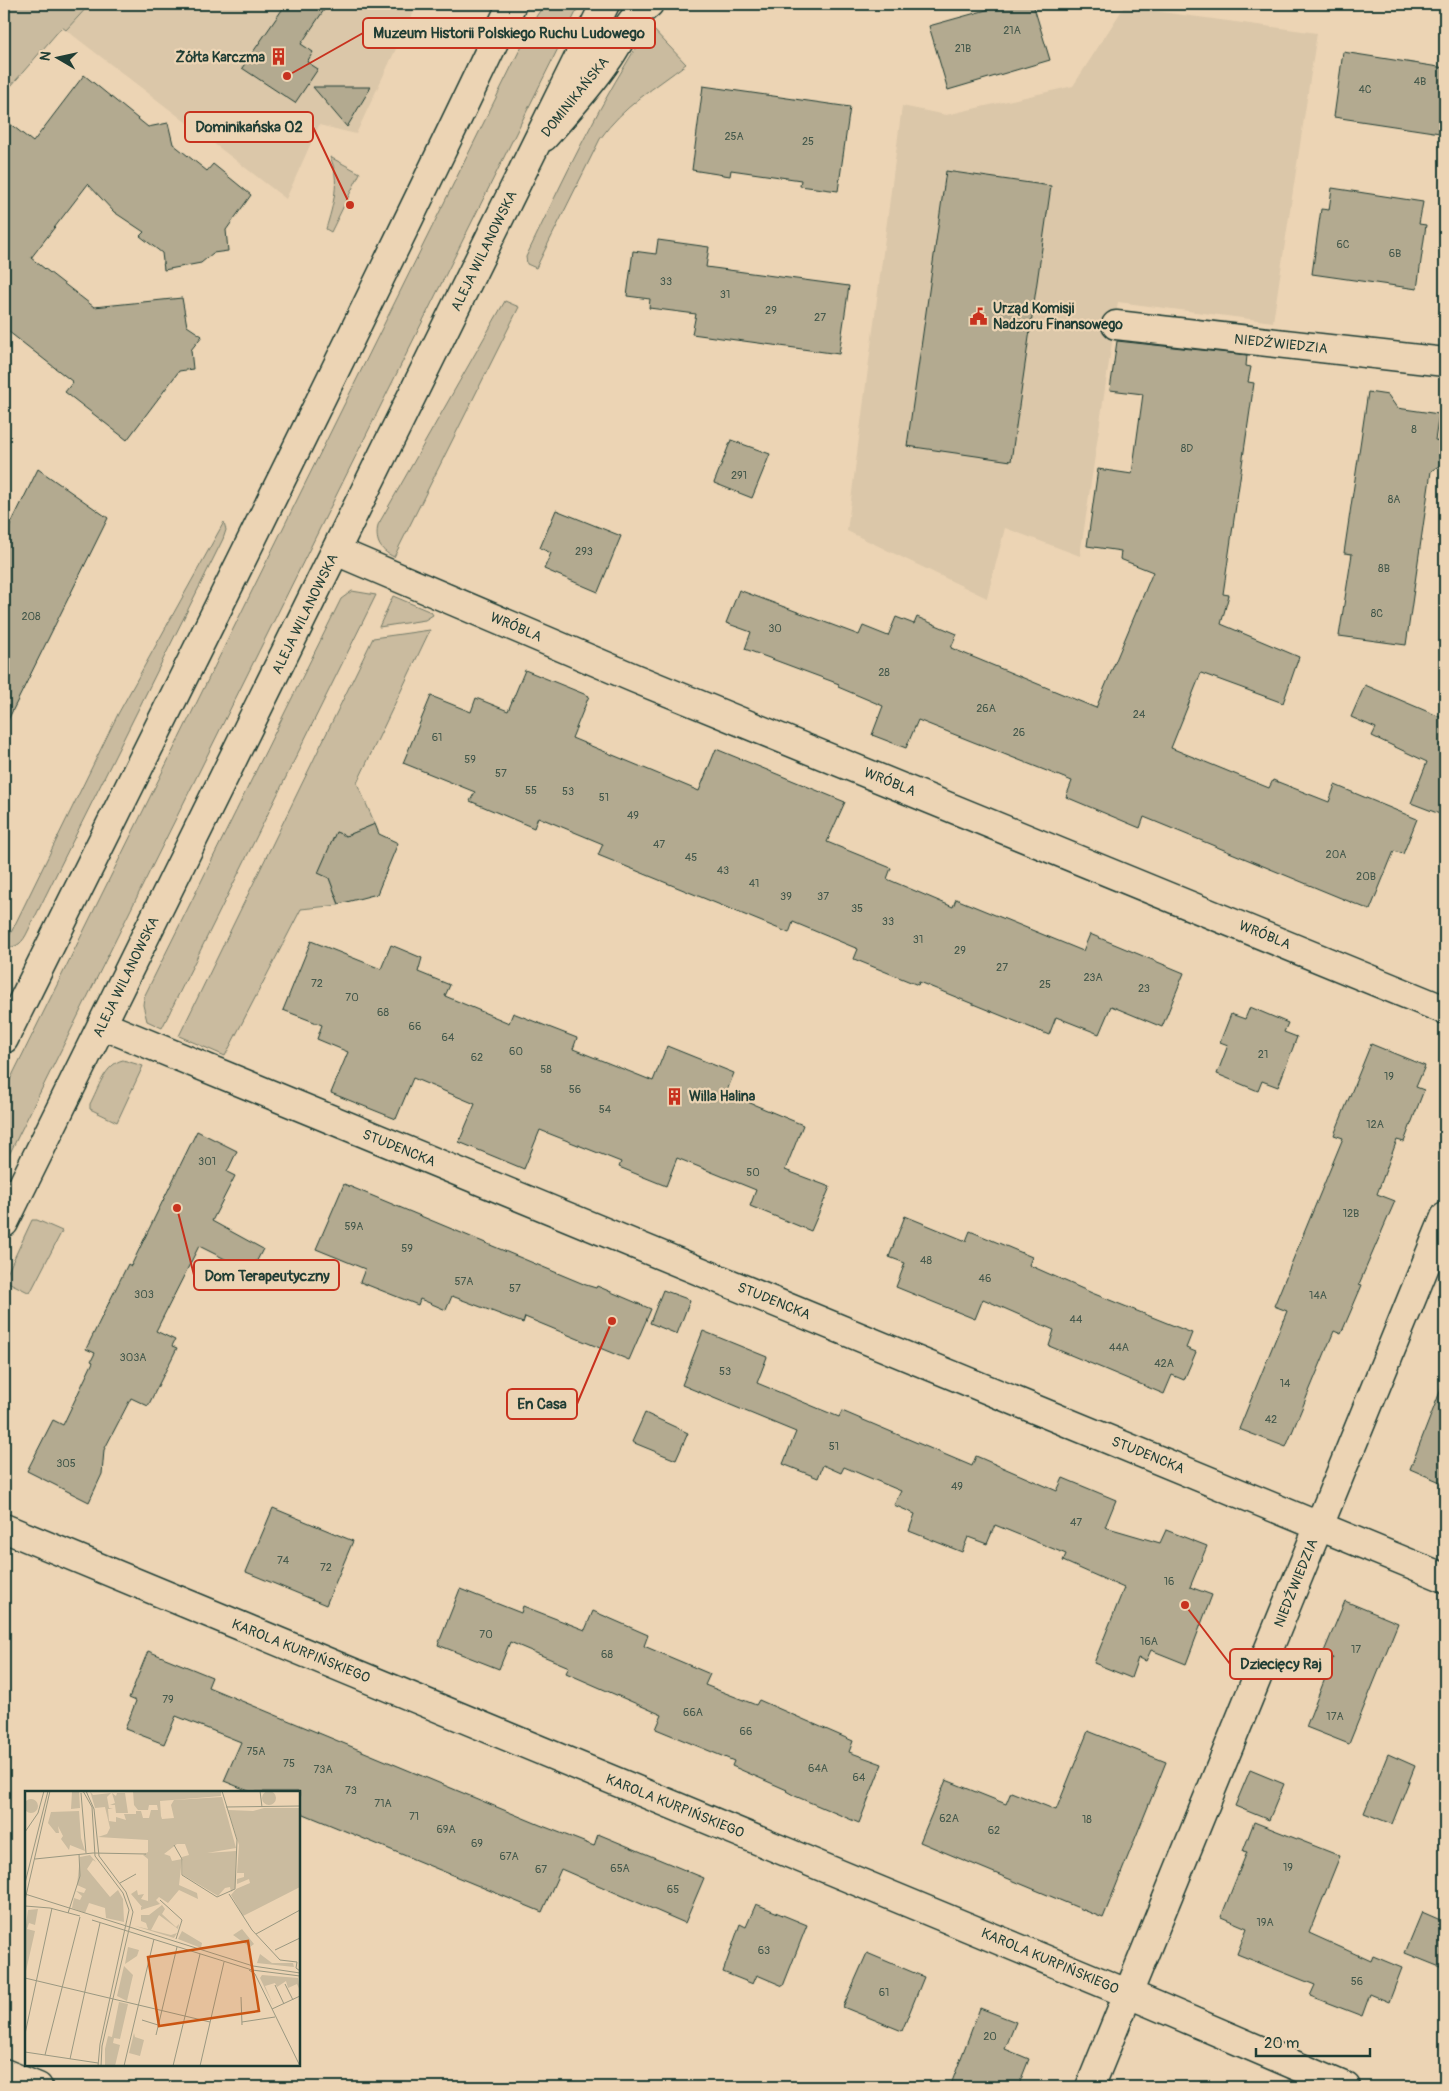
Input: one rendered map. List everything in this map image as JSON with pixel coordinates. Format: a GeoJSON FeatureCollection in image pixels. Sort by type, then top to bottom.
{"type":"FeatureCollection","features":[{"type":"Feature","properties":{"kind":"street"},"geometry":{"type":"LineString","coordinates":[[4,1038],[419,201],[512,4]]}},
{"type":"Feature","properties":{"kind":"street","name":"ALEJA WILANOWSKA"},"geometry":{"type":"LineString","coordinates":[[4,1223],[605,4]]}},
{"type":"Feature","properties":{"kind":"street","name":"DOMINIKAŃSKA"},"geometry":{"type":"LineString","coordinates":[[537,143],[575,103],[608,59],[627,28],[649,4]]}},
{"type":"Feature","properties":{"kind":"street","name":"NIEDŹWIEDZIA"},"geometry":{"type":"LineString","coordinates":[[1116,325],[1445,362]]}},
{"type":"Feature","properties":{"kind":"street","name":"WRÓBLA"},"geometry":{"type":"LineString","coordinates":[[336,551],[634,678],[1445,1010]]}},
{"type":"Feature","properties":{"kind":"street","name":"STUDENCKA"},"geometry":{"type":"LineString","coordinates":[[102,1025],[1445,1578]]}},
{"type":"Feature","properties":{"kind":"street","name":"NIEDŹWIEDZIA"},"geometry":{"type":"LineString","coordinates":[[1090,2087],[1445,1217]]}},
{"type":"Feature","properties":{"kind":"street","name":"KAROLA KURPIŃSKIEGO"},"geometry":{"type":"LineString","coordinates":[[4,1528],[1129,1994],[1346,2087]]}},
{"type":"Feature","properties":{"kind":"street"},"geometry":{"type":"LineString","coordinates":[[4,2073],[38,2087]]}},
{"type":"Feature","properties":{"kind":"shaded area"},"geometry":{"type":"Polygon","coordinates":[[[4,4],[90,4],[66,30],[62,27],[4,94],[4,4]]]}},
{"type":"Feature","properties":{"kind":"shaded area"},"geometry":{"type":"Polygon","coordinates":[[[90,4],[417,4],[356,134],[319,125],[286,199],[66,30],[90,4]]]}},
{"type":"Feature","properties":{"kind":"shaded area"},"geometry":{"type":"Polygon","coordinates":[[[545,4],[580,4],[4,1165],[4,1092],[537,15],[545,4]]]}},
{"type":"Feature","properties":{"kind":"shaded area"},"geometry":{"type":"Polygon","coordinates":[[[1124,7],[1317,33],[1273,322],[1118,302],[1080,556],[1005,528],[987,598],[847,531],[902,106],[946,115],[1073,86],[1124,7]]]}},
{"type":"Feature","properties":{"kind":"shaded area"},"geometry":{"type":"Polygon","coordinates":[[[650,26],[686,64],[629,107],[600,139],[536,268],[527,264],[526,257],[584,139],[615,82],[650,26]]]}},
{"type":"Feature","properties":{"kind":"shaded area"},"geometry":{"type":"Polygon","coordinates":[[[330,157],[360,173],[331,232],[326,229],[335,193],[335,175],[330,157]]]}},
{"type":"Feature","properties":{"kind":"shaded area"},"geometry":{"type":"Polygon","coordinates":[[[505,301],[519,307],[394,557],[379,544],[377,535],[378,525],[505,301]]]}},
{"type":"Feature","properties":{"kind":"shaded area"},"geometry":{"type":"Polygon","coordinates":[[[224,522],[226,530],[223,539],[26,935],[16,946],[4,947],[118,714],[224,522]]]}},
{"type":"Feature","properties":{"kind":"shaded area"},"geometry":{"type":"Polygon","coordinates":[[[352,591],[376,595],[162,1028],[147,1021],[143,1005],[144,997],[341,599],[352,591]]]}},
{"type":"Feature","properties":{"kind":"shaded area"},"geometry":{"type":"Polygon","coordinates":[[[393,596],[431,612],[433,615],[425,620],[379,627],[393,596]]]}},
{"type":"Feature","properties":{"kind":"shaded area"},"geometry":{"type":"Polygon","coordinates":[[[430,630],[357,783],[375,824],[346,836],[336,832],[329,878],[339,905],[301,909],[225,1056],[179,1036],[373,638],[430,630]]]}},
{"type":"Feature","properties":{"kind":"shaded area"},"geometry":{"type":"Polygon","coordinates":[[[123,1060],[143,1066],[117,1122],[90,1109],[90,1104],[111,1066],[123,1060]]]}},
{"type":"Feature","properties":{"kind":"shaded area"},"geometry":{"type":"Polygon","coordinates":[[[32,1220],[37,1220],[62,1231],[30,1293],[4,1280],[32,1220]]]}},
{"type":"Feature","properties":{"kind":"building","name":"Żółta Karczma"},"geometry":{"type":"Polygon","coordinates":[[[286,4],[328,4],[301,44],[313,52],[307,62],[318,69],[295,103],[242,68],[286,4]]]}},
{"type":"Feature","properties":{"kind":"building"},"geometry":{"type":"Polygon","coordinates":[[[1008,4],[1033,4],[1050,60],[948,90],[929,26],[1008,4]]]}},
{"type":"Feature","properties":{"kind":"building"},"geometry":{"type":"Polygon","coordinates":[[[1343,52],[1445,68],[1445,97],[1440,133],[1334,117],[1343,52]]]}},
{"type":"Feature","properties":{"kind":"building"},"geometry":{"type":"Polygon","coordinates":[[[84,75],[148,127],[168,123],[173,144],[207,171],[213,164],[251,195],[226,230],[228,251],[213,253],[201,263],[164,270],[162,253],[140,236],[144,232],[114,212],[88,184],[31,258],[94,307],[182,298],[187,326],[202,336],[191,350],[193,369],[179,371],[127,440],[65,392],[73,382],[4,328],[4,119],[33,142],[84,75]]]}},
{"type":"Feature","properties":{"kind":"building"},"geometry":{"type":"Polygon","coordinates":[[[703,86],[850,107],[838,191],[800,186],[801,180],[731,170],[730,176],[692,170],[703,86]]]}},
{"type":"Feature","properties":{"kind":"building"},"geometry":{"type":"Polygon","coordinates":[[[313,87],[371,87],[347,127],[313,87]]]}},
{"type":"Feature","properties":{"kind":"building","name":"Urząd Komisji Nadzoru Finansowego"},"geometry":{"type":"Polygon","coordinates":[[[946,171],[1051,186],[1011,461],[907,446],[946,171]]]}},
{"type":"Feature","properties":{"kind":"building"},"geometry":{"type":"Polygon","coordinates":[[[1332,188],[1423,202],[1419,224],[1426,225],[1417,289],[1312,274],[1321,209],[1329,210],[1332,188]]]}},
{"type":"Feature","properties":{"kind":"building"},"geometry":{"type":"Polygon","coordinates":[[[658,240],[709,247],[706,267],[849,286],[839,354],[692,334],[696,314],[649,308],[650,299],[627,296],[633,251],[656,254],[658,240]]]}},
{"type":"Feature","properties":{"kind":"building"},"geometry":{"type":"Polygon","coordinates":[[[1117,341],[1247,355],[1246,366],[1251,367],[1248,382],[1254,383],[1223,594],[1229,595],[1221,624],[1299,657],[1283,703],[1201,673],[1171,748],[1269,788],[1273,780],[1329,802],[1335,785],[1417,819],[1403,854],[1394,851],[1370,910],[1144,817],[1140,828],[1066,797],[1072,781],[918,720],[906,748],[872,735],[883,706],[838,687],[839,684],[745,649],[751,632],[726,623],[739,590],[859,635],[863,626],[888,636],[896,617],[914,624],[917,617],[957,634],[951,648],[1096,708],[1153,572],[1120,559],[1121,551],[1087,546],[1098,469],[1132,474],[1143,394],[1110,390],[1117,341]]]}},
{"type":"Feature","properties":{"kind":"building"},"geometry":{"type":"Polygon","coordinates":[[[1368,392],[1388,395],[1397,408],[1439,414],[1435,440],[1445,442],[1445,462],[1431,471],[1406,645],[1339,636],[1352,554],[1344,553],[1368,392]]]}},
{"type":"Feature","properties":{"kind":"building"},"geometry":{"type":"Polygon","coordinates":[[[731,440],[770,454],[752,498],[714,483],[731,440]]]}},
{"type":"Feature","properties":{"kind":"building"},"geometry":{"type":"Polygon","coordinates":[[[38,469],[108,518],[4,728],[4,538],[38,469]]]}},
{"type":"Feature","properties":{"kind":"building"},"geometry":{"type":"Polygon","coordinates":[[[556,510],[621,536],[598,592],[544,569],[551,553],[540,548],[556,510]]]}},
{"type":"Feature","properties":{"kind":"building"},"geometry":{"type":"Polygon","coordinates":[[[525,670],[589,696],[572,738],[699,791],[716,749],[845,802],[827,842],[891,868],[887,879],[953,907],[956,899],[1083,951],[1090,934],[1184,973],[1162,1027],[1111,1006],[1099,1034],[1056,1017],[1049,1035],[919,982],[918,985],[854,959],[858,949],[793,922],[789,933],[598,855],[603,844],[538,817],[534,828],[470,801],[475,792],[403,763],[431,696],[471,712],[476,698],[508,711],[525,670]]]}},
{"type":"Feature","properties":{"kind":"building"},"geometry":{"type":"Polygon","coordinates":[[[1365,685],[1445,719],[1445,816],[1411,803],[1427,762],[1372,736],[1376,728],[1351,717],[1365,685]]]}},
{"type":"Feature","properties":{"kind":"building"},"geometry":{"type":"Polygon","coordinates":[[[375,824],[379,834],[398,843],[377,894],[339,904],[329,878],[318,873],[336,832],[346,836],[375,824]]]}},
{"type":"Feature","properties":{"kind":"building"},"geometry":{"type":"Polygon","coordinates":[[[311,941],[381,969],[391,945],[422,958],[418,972],[450,985],[445,996],[509,1023],[513,1013],[577,1038],[573,1049],[653,1081],[667,1046],[734,1073],[726,1093],[803,1125],[785,1170],[830,1187],[811,1231],[750,1206],[756,1190],[677,1158],[666,1186],[619,1167],[621,1162],[540,1130],[524,1169],[459,1142],[475,1104],[413,1078],[396,1119],[331,1093],[348,1052],[317,1039],[322,1025],[283,1010],[311,941]]]}},
{"type":"Feature","properties":{"kind":"building"},"geometry":{"type":"Polygon","coordinates":[[[1250,1007],[1288,1023],[1284,1032],[1297,1037],[1278,1087],[1262,1081],[1258,1091],[1217,1074],[1228,1045],[1220,1042],[1231,1014],[1245,1019],[1250,1007]]]}},
{"type":"Feature","properties":{"kind":"building"},"geometry":{"type":"Polygon","coordinates":[[[1371,1044],[1425,1066],[1416,1087],[1424,1090],[1404,1142],[1397,1140],[1377,1194],[1395,1201],[1359,1284],[1362,1285],[1341,1334],[1334,1331],[1286,1447],[1239,1429],[1287,1311],[1274,1306],[1343,1138],[1334,1135],[1371,1044]]]}},
{"type":"Feature","properties":{"kind":"building"},"geometry":{"type":"Polygon","coordinates":[[[197,1131],[237,1151],[227,1172],[235,1176],[212,1221],[263,1249],[251,1272],[199,1246],[156,1331],[175,1340],[172,1346],[177,1348],[148,1406],[131,1398],[104,1450],[102,1474],[89,1502],[27,1471],[53,1420],[63,1425],[93,1362],[91,1361],[95,1353],[86,1349],[128,1264],[131,1266],[197,1131]]]}},
{"type":"Feature","properties":{"kind":"building"},"geometry":{"type":"Polygon","coordinates":[[[344,1184],[586,1285],[596,1288],[597,1286],[651,1309],[629,1360],[525,1317],[523,1323],[452,1296],[446,1310],[420,1299],[418,1305],[360,1282],[365,1269],[316,1249],[344,1184]]]}},
{"type":"Feature","properties":{"kind":"building"},"geometry":{"type":"Polygon","coordinates":[[[905,1216],[966,1241],[970,1231],[1032,1257],[1029,1265],[1092,1293],[1192,1333],[1186,1348],[1196,1352],[1184,1380],[1172,1375],[1164,1394],[1049,1346],[1054,1330],[983,1299],[975,1319],[896,1287],[905,1263],[889,1257],[905,1216]]]}},
{"type":"Feature","properties":{"kind":"building"},"geometry":{"type":"Polygon","coordinates":[[[663,1290],[690,1300],[677,1334],[650,1323],[663,1290]]]}},
{"type":"Feature","properties":{"kind":"building"},"geometry":{"type":"Polygon","coordinates":[[[703,1331],[767,1357],[757,1383],[839,1417],[842,1411],[972,1466],[976,1456],[1057,1491],[1063,1478],[1116,1500],[1105,1527],[1160,1543],[1166,1530],[1207,1546],[1190,1587],[1212,1595],[1186,1664],[1151,1650],[1146,1661],[1138,1658],[1131,1678],[1094,1663],[1124,1588],[1063,1561],[1066,1554],[995,1525],[987,1544],[968,1537],[962,1552],[909,1531],[915,1514],[894,1505],[901,1491],[844,1467],[841,1473],[823,1465],[818,1478],[783,1464],[796,1432],[682,1385],[703,1331]]]}},
{"type":"Feature","properties":{"kind":"building"},"geometry":{"type":"Polygon","coordinates":[[[1443,1384],[1445,1384],[1445,1484],[1410,1469],[1443,1384]]]}},
{"type":"Feature","properties":{"kind":"building"},"geometry":{"type":"Polygon","coordinates":[[[645,1413],[688,1433],[676,1460],[632,1442],[645,1413]]]}},
{"type":"Feature","properties":{"kind":"building"},"geometry":{"type":"Polygon","coordinates":[[[273,1508],[353,1541],[326,1605],[246,1572],[273,1508]]]}},
{"type":"Feature","properties":{"kind":"building"},"geometry":{"type":"Polygon","coordinates":[[[460,1589],[521,1613],[523,1606],[585,1630],[593,1611],[648,1635],[644,1646],[710,1674],[705,1685],[756,1705],[759,1700],[853,1741],[849,1752],[882,1764],[859,1823],[795,1796],[787,1790],[732,1766],[734,1761],[656,1729],[662,1715],[566,1673],[569,1667],[510,1642],[499,1669],[438,1645],[460,1589]]]}},
{"type":"Feature","properties":{"kind":"building"},"geometry":{"type":"Polygon","coordinates":[[[1345,1601],[1398,1623],[1349,1744],[1306,1727],[1333,1658],[1323,1654],[1345,1601]]]}},
{"type":"Feature","properties":{"kind":"building"},"geometry":{"type":"Polygon","coordinates":[[[148,1651],[212,1677],[208,1687],[540,1825],[594,1846],[598,1834],[704,1878],[685,1923],[561,1869],[542,1912],[300,1812],[300,1791],[249,1791],[224,1781],[241,1742],[176,1716],[164,1744],[125,1729],[136,1701],[129,1698],[148,1651]]]}},
{"type":"Feature","properties":{"kind":"building"},"geometry":{"type":"Polygon","coordinates":[[[1088,1731],[1166,1762],[1103,1918],[920,1842],[946,1780],[1006,1804],[1011,1792],[1056,1810],[1088,1731]]]}},
{"type":"Feature","properties":{"kind":"building"},"geometry":{"type":"Polygon","coordinates":[[[1388,1754],[1415,1766],[1392,1824],[1364,1813],[1388,1754]]]}},
{"type":"Feature","properties":{"kind":"building"},"geometry":{"type":"Polygon","coordinates":[[[1250,1770],[1284,1784],[1269,1820],[1235,1806],[1250,1770]]]}},
{"type":"Feature","properties":{"kind":"building"},"geometry":{"type":"Polygon","coordinates":[[[1254,1822],[1340,1856],[1309,1933],[1371,1961],[1373,1956],[1402,1968],[1389,2002],[1370,1994],[1362,2016],[1310,1996],[1315,1985],[1237,1954],[1247,1928],[1221,1917],[1247,1852],[1243,1851],[1254,1822]]]}},
{"type":"Feature","properties":{"kind":"building"},"geometry":{"type":"Polygon","coordinates":[[[756,1904],[807,1925],[783,1986],[757,1975],[753,1984],[723,1972],[740,1924],[746,1927],[756,1904]]]}},
{"type":"Feature","properties":{"kind":"building"},"geometry":{"type":"Polygon","coordinates":[[[1422,1912],[1445,1922],[1445,1969],[1405,1953],[1422,1912]]]}},
{"type":"Feature","properties":{"kind":"building"},"geometry":{"type":"Polygon","coordinates":[[[867,1953],[924,1977],[902,2031],[843,2007],[867,1953]]]}},
{"type":"Feature","properties":{"kind":"building"},"geometry":{"type":"Polygon","coordinates":[[[980,2008],[1016,2022],[1005,2049],[1029,2059],[1018,2087],[950,2087],[980,2008]]]}},
{"type":"Feature","properties":{"kind":"place","name":"Żółta Karczma"},"geometry":{"type":"Point","coordinates":[279,57]}},
{"type":"Feature","properties":{"kind":"place","name":"Muzeum Historii Polskiego Ruchu Ludowego"},"geometry":{"type":"Point","coordinates":[287,76]}},
{"type":"Feature","properties":{"kind":"place","name":"Dominikańska 02"},"geometry":{"type":"Point","coordinates":[350,205]}},
{"type":"Feature","properties":{"kind":"place","name":"Urząd Komisji Nadzoru Finansowego"},"geometry":{"type":"Point","coordinates":[979,316]}},
{"type":"Feature","properties":{"kind":"place","name":"Willa Halina"},"geometry":{"type":"Point","coordinates":[675,1096]}},
{"type":"Feature","properties":{"kind":"place","name":"Dom Terapeutyczny"},"geometry":{"type":"Point","coordinates":[177,1208]}},
{"type":"Feature","properties":{"kind":"place","name":"En Casa"},"geometry":{"type":"Point","coordinates":[612,1321]}},
{"type":"Feature","properties":{"kind":"place","name":"Dziecięcy Raj"},"geometry":{"type":"Point","coordinates":[1185,1605]}}]}
